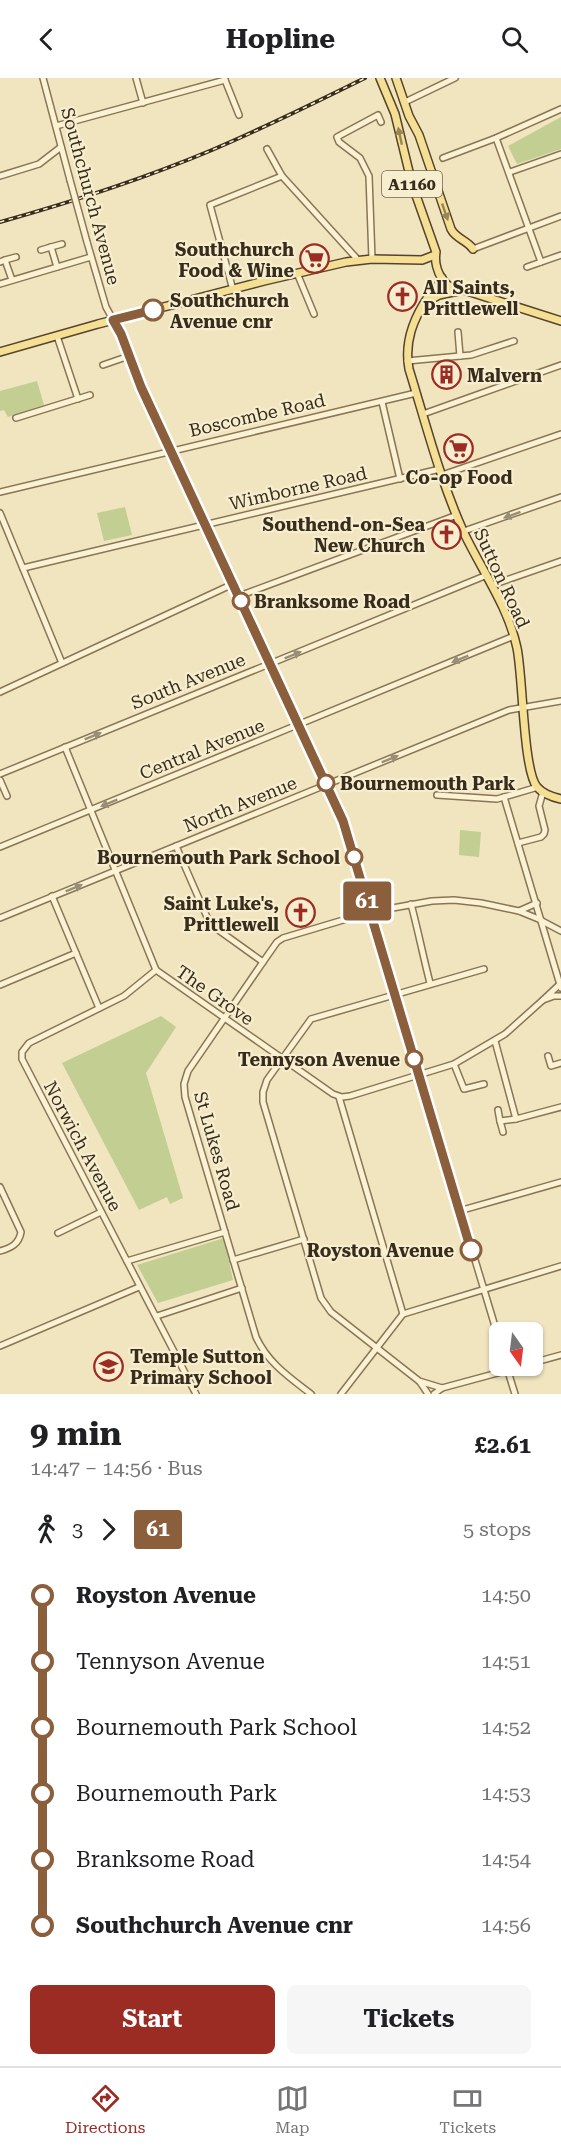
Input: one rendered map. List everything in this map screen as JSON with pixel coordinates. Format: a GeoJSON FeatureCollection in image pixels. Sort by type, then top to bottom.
{"type":"FeatureCollection","features":[{"type":"Feature","properties":{"kind":"main road","name":"A1160"},"geometry":{"type":"LineString","coordinates":[[380,78],[395,114],[412,184],[436,253]]}},
{"type":"Feature","properties":{"kind":"main road","name":"A1160"},"geometry":{"type":"LineString","coordinates":[[396,78],[409,116],[419,135],[451,230],[457,238],[468,243],[473,249]]}},
{"type":"Feature","properties":{"kind":"main road"},"geometry":{"type":"LineString","coordinates":[[0,352],[113,320],[297,273],[372,259],[422,260],[436,253]]}},
{"type":"Feature","properties":{"kind":"main road"},"geometry":{"type":"LineString","coordinates":[[436,253],[435,262],[448,286],[561,321]]}},
{"type":"Feature","properties":{"kind":"main road","name":"Sutton Road"},"geometry":{"type":"LineString","coordinates":[[442,278],[413,324],[407,348],[407,360],[441,472],[457,515],[492,585],[514,636],[525,707],[530,768],[540,789]]}},
{"type":"Feature","properties":{"kind":"main road"},"geometry":{"type":"LineString","coordinates":[[425,303],[439,295],[464,290]]}},
{"type":"Feature","properties":{"kind":"main road"},"geometry":{"type":"LineString","coordinates":[[540,789],[561,799]]}},
{"type":"Feature","properties":{"kind":"street","name":"Southchurch Avenue"},"geometry":{"type":"LineString","coordinates":[[43,78],[106,307],[345,827],[493,1322]]}},
{"type":"Feature","properties":{"kind":"street"},"geometry":{"type":"LineString","coordinates":[[136,78],[143,103]]}},
{"type":"Feature","properties":{"kind":"street"},"geometry":{"type":"LineString","coordinates":[[405,102],[454,78]]}},
{"type":"Feature","properties":{"kind":"street"},"geometry":{"type":"LineString","coordinates":[[56,126],[225,79],[239,115]]}},
{"type":"Feature","properties":{"kind":"street"},"geometry":{"type":"LineString","coordinates":[[443,158],[496,138],[561,109]]}},
{"type":"Feature","properties":{"kind":"street"},"geometry":{"type":"LineString","coordinates":[[372,259],[369,176],[360,158],[339,142],[337,136],[378,115],[381,122]]}},
{"type":"Feature","properties":{"kind":"street"},"geometry":{"type":"LineString","coordinates":[[496,138],[541,262]]}},
{"type":"Feature","properties":{"kind":"street"},"geometry":{"type":"LineString","coordinates":[[0,176],[36,166],[61,147]]}},
{"type":"Feature","properties":{"kind":"street"},"geometry":{"type":"LineString","coordinates":[[267,149],[282,176],[359,261]]}},
{"type":"Feature","properties":{"kind":"street"},"geometry":{"type":"LineString","coordinates":[[510,172],[561,154]]}},
{"type":"Feature","properties":{"kind":"street"},"geometry":{"type":"LineString","coordinates":[[233,290],[210,205],[282,176]]}},
{"type":"Feature","properties":{"kind":"street"},"geometry":{"type":"LineString","coordinates":[[473,249],[561,216]]}},
{"type":"Feature","properties":{"kind":"street"},"geometry":{"type":"LineString","coordinates":[[41,250],[62,244]]}},
{"type":"Feature","properties":{"kind":"street"},"geometry":{"type":"LineString","coordinates":[[51,247],[57,267]]}},
{"type":"Feature","properties":{"kind":"street"},"geometry":{"type":"LineString","coordinates":[[527,267],[561,255]]}},
{"type":"Feature","properties":{"kind":"street"},"geometry":{"type":"LineString","coordinates":[[12,280],[3,261],[16,257]]}},
{"type":"Feature","properties":{"kind":"street"},"geometry":{"type":"LineString","coordinates":[[0,284],[91,257]]}},
{"type":"Feature","properties":{"kind":"street"},"geometry":{"type":"LineString","coordinates":[[297,273],[314,314]]}},
{"type":"Feature","properties":{"kind":"street"},"geometry":{"type":"LineString","coordinates":[[458,332],[460,356]]}},
{"type":"Feature","properties":{"kind":"street"},"geometry":{"type":"LineString","coordinates":[[57,336],[78,399]]}},
{"type":"Feature","properties":{"kind":"street"},"geometry":{"type":"LineString","coordinates":[[407,360],[471,355],[514,341]]}},
{"type":"Feature","properties":{"kind":"street"},"geometry":{"type":"LineString","coordinates":[[104,365],[129,356]]}},
{"type":"Feature","properties":{"kind":"street"},"geometry":{"type":"LineString","coordinates":[[423,414],[561,366]]}},
{"type":"Feature","properties":{"kind":"street","name":"Boscombe Road"},"geometry":{"type":"LineString","coordinates":[[0,492],[416,393]]}},
{"type":"Feature","properties":{"kind":"street"},"geometry":{"type":"LineString","coordinates":[[16,418],[90,396]]}},
{"type":"Feature","properties":{"kind":"street"},"geometry":{"type":"LineString","coordinates":[[382,402],[400,479]]}},
{"type":"Feature","properties":{"kind":"street","name":"Wimborne Road"},"geometry":{"type":"LineString","coordinates":[[23,568],[400,479],[441,472],[561,434]]}},
{"type":"Feature","properties":{"kind":"street"},"geometry":{"type":"LineString","coordinates":[[464,531],[561,497]]}},
{"type":"Feature","properties":{"kind":"street"},"geometry":{"type":"LineString","coordinates":[[0,513],[62,663]]}},
{"type":"Feature","properties":{"kind":"street"},"geometry":{"type":"LineString","coordinates":[[239,596],[457,515]]}},
{"type":"Feature","properties":{"kind":"street"},"geometry":{"type":"LineString","coordinates":[[492,585],[561,561]]}},
{"type":"Feature","properties":{"kind":"street","name":"South Avenue"},"geometry":{"type":"LineString","coordinates":[[1,771],[271,664],[486,575]]}},
{"type":"Feature","properties":{"kind":"street"},"geometry":{"type":"LineString","coordinates":[[0,692],[233,584]]}},
{"type":"Feature","properties":{"kind":"street","name":"Central Avenue"},"geometry":{"type":"LineString","coordinates":[[0,847],[514,636]]}},
{"type":"Feature","properties":{"kind":"street","name":"North Avenue"},"geometry":{"type":"LineString","coordinates":[[0,918],[509,710],[561,700]]}},
{"type":"Feature","properties":{"kind":"street","name":"The Grove"},"geometry":{"type":"LineString","coordinates":[[65,747],[156,970],[339,1097]]}},
{"type":"Feature","properties":{"kind":"street"},"geometry":{"type":"LineString","coordinates":[[0,780],[7,796]]}},
{"type":"Feature","properties":{"kind":"street"},"geometry":{"type":"LineString","coordinates":[[437,795],[497,799],[540,789],[539,802],[544,834],[518,843]]}},
{"type":"Feature","properties":{"kind":"street"},"geometry":{"type":"LineString","coordinates":[[403,1314],[339,1097],[350,1096],[454,1064],[495,1041],[519,1023],[560,981],[504,797]]}},
{"type":"Feature","properties":{"kind":"street"},"geometry":{"type":"LineString","coordinates":[[176,846],[210,924],[263,962]]}},
{"type":"Feature","properties":{"kind":"street"},"geometry":{"type":"LineString","coordinates":[[52,896],[99,1008]]}},
{"type":"Feature","properties":{"kind":"street","name":"St Lukes Road"},"geometry":{"type":"LineString","coordinates":[[311,1394],[279,1370],[264,1352],[256,1337],[185,1097],[184,1084],[191,1065],[277,942],[283,938],[370,912],[411,904],[454,900],[519,911],[561,931]]}},
{"type":"Feature","properties":{"kind":"street"},"geometry":{"type":"LineString","coordinates":[[519,911],[537,903]]}},
{"type":"Feature","properties":{"kind":"street"},"geometry":{"type":"LineString","coordinates":[[411,904],[430,983]]}},
{"type":"Feature","properties":{"kind":"street"},"geometry":{"type":"LineString","coordinates":[[0,985],[76,953]]}},
{"type":"Feature","properties":{"kind":"street"},"geometry":{"type":"LineString","coordinates":[[428,1394],[419,1381],[403,1366],[376,1348],[325,1306],[262,1102],[264,1086],[281,1058],[311,1018],[484,969]]}},
{"type":"Feature","properties":{"kind":"street","name":"Norwich Avenue"},"geometry":{"type":"LineString","coordinates":[[156,970],[130,992],[29,1042],[22,1052],[22,1059],[196,1394]]}},
{"type":"Feature","properties":{"kind":"street"},"geometry":{"type":"LineString","coordinates":[[543,1000],[561,996]]}},
{"type":"Feature","properties":{"kind":"street"},"geometry":{"type":"LineString","coordinates":[[495,1041],[516,1119]]}},
{"type":"Feature","properties":{"kind":"street"},"geometry":{"type":"LineString","coordinates":[[548,1056],[553,1072]]}},
{"type":"Feature","properties":{"kind":"street"},"geometry":{"type":"LineString","coordinates":[[551,1065],[561,1063]]}},
{"type":"Feature","properties":{"kind":"street"},"geometry":{"type":"LineString","coordinates":[[454,1064],[464,1089],[484,1084]]}},
{"type":"Feature","properties":{"kind":"street"},"geometry":{"type":"LineString","coordinates":[[500,1121],[561,1107]]}},
{"type":"Feature","properties":{"kind":"street"},"geometry":{"type":"LineString","coordinates":[[498,1110],[503,1132]]}},
{"type":"Feature","properties":{"kind":"street"},"geometry":{"type":"LineString","coordinates":[[459,1210],[561,1182]]}},
{"type":"Feature","properties":{"kind":"street"},"geometry":{"type":"LineString","coordinates":[[0,1187],[20,1227],[20,1236],[16,1243],[0,1251]]}},
{"type":"Feature","properties":{"kind":"street"},"geometry":{"type":"LineString","coordinates":[[58,1233],[101,1212]]}},
{"type":"Feature","properties":{"kind":"street"},"geometry":{"type":"LineString","coordinates":[[127,1261],[225,1232]]}},
{"type":"Feature","properties":{"kind":"street"},"geometry":{"type":"LineString","coordinates":[[233,1260],[304,1239]]}},
{"type":"Feature","properties":{"kind":"street"},"geometry":{"type":"LineString","coordinates":[[341,1394],[403,1314],[561,1266]]}},
{"type":"Feature","properties":{"kind":"street"},"geometry":{"type":"LineString","coordinates":[[0,1346],[139,1287]]}},
{"type":"Feature","properties":{"kind":"street"},"geometry":{"type":"LineString","coordinates":[[157,1316],[242,1288]]}},
{"type":"Feature","properties":{"kind":"street"},"geometry":{"type":"LineString","coordinates":[[543,1360],[561,1355]]}},
{"type":"Feature","properties":{"kind":"street"},"geometry":{"type":"LineString","coordinates":[[434,1394],[442,1388],[489,1374]]}},
{"type":"Feature","properties":{"kind":"street"},"geometry":{"type":"LineString","coordinates":[[509,1376],[515,1394]]}},
{"type":"Feature","properties":{"kind":"street"},"geometry":{"type":"LineString","coordinates":[[419,1381],[442,1388]]}},
{"type":"Feature","properties":{"kind":"green space"},"geometry":{"type":"Polygon","coordinates":[[[561,117],[561,149],[517,164],[508,146],[561,117]]]}},
{"type":"Feature","properties":{"kind":"green space"},"geometry":{"type":"Polygon","coordinates":[[[37,381],[44,405],[8,417],[4,410],[0,411],[0,391],[37,381]]]}},
{"type":"Feature","properties":{"kind":"green space"},"geometry":{"type":"Polygon","coordinates":[[[125,507],[132,535],[104,541],[97,513],[125,507]]]}},
{"type":"Feature","properties":{"kind":"green space"},"geometry":{"type":"Polygon","coordinates":[[[460,830],[481,832],[479,857],[459,855],[460,830]]]}},
{"type":"Feature","properties":{"kind":"green space"},"geometry":{"type":"Polygon","coordinates":[[[161,1016],[176,1027],[146,1073],[183,1198],[170,1204],[167,1197],[139,1210],[62,1063],[161,1016]]]}},
{"type":"Feature","properties":{"kind":"green space"},"geometry":{"type":"Polygon","coordinates":[[[224,1238],[233,1280],[158,1303],[137,1265],[224,1238]]]}},
{"type":"Feature","properties":{"kind":"railway"},"geometry":{"type":"LineString","coordinates":[[0,222],[107,189],[186,161],[251,133],[365,78]]}},
{"type":"Feature","properties":{"kind":"bus line","name":"61"},"geometry":{"type":"LineString","coordinates":[[153,310],[113,320],[121,334],[141,387],[343,821],[471,1250]]}},
{"type":"Feature","properties":{"kind":"place","name":"Southchurch Food & Wine"},"geometry":{"type":"Point","coordinates":[315,259]}},
{"type":"Feature","properties":{"kind":"place","name":"All Saints, Prittlewell"},"geometry":{"type":"Point","coordinates":[402,297]}},
{"type":"Feature","properties":{"kind":"place","name":"Southchurch Avenue cnr"},"geometry":{"type":"Point","coordinates":[153,310]}},
{"type":"Feature","properties":{"kind":"place","name":"Malvern"},"geometry":{"type":"Point","coordinates":[446,375]}},
{"type":"Feature","properties":{"kind":"place","name":"Co-op Food"},"geometry":{"type":"Point","coordinates":[459,448]}},
{"type":"Feature","properties":{"kind":"place","name":"Southend-on-Sea New Church"},"geometry":{"type":"Point","coordinates":[446,534]}},
{"type":"Feature","properties":{"kind":"place","name":"Branksome Road"},"geometry":{"type":"Point","coordinates":[241,601]}},
{"type":"Feature","properties":{"kind":"place","name":"Bournemouth Park"},"geometry":{"type":"Point","coordinates":[326,783]}},
{"type":"Feature","properties":{"kind":"place","name":"Bournemouth Park School"},"geometry":{"type":"Point","coordinates":[354,857]}},
{"type":"Feature","properties":{"kind":"place","name":"Saint Luke's, Prittlewell"},"geometry":{"type":"Point","coordinates":[300,913]}},
{"type":"Feature","properties":{"kind":"place","name":"Tennyson Avenue"},"geometry":{"type":"Point","coordinates":[414,1059]}},
{"type":"Feature","properties":{"kind":"place","name":"Royston Avenue"},"geometry":{"type":"Point","coordinates":[471,1250]}},
{"type":"Feature","properties":{"kind":"place","name":"Temple Sutton Primary School"},"geometry":{"type":"Point","coordinates":[109,1366]}}]}
